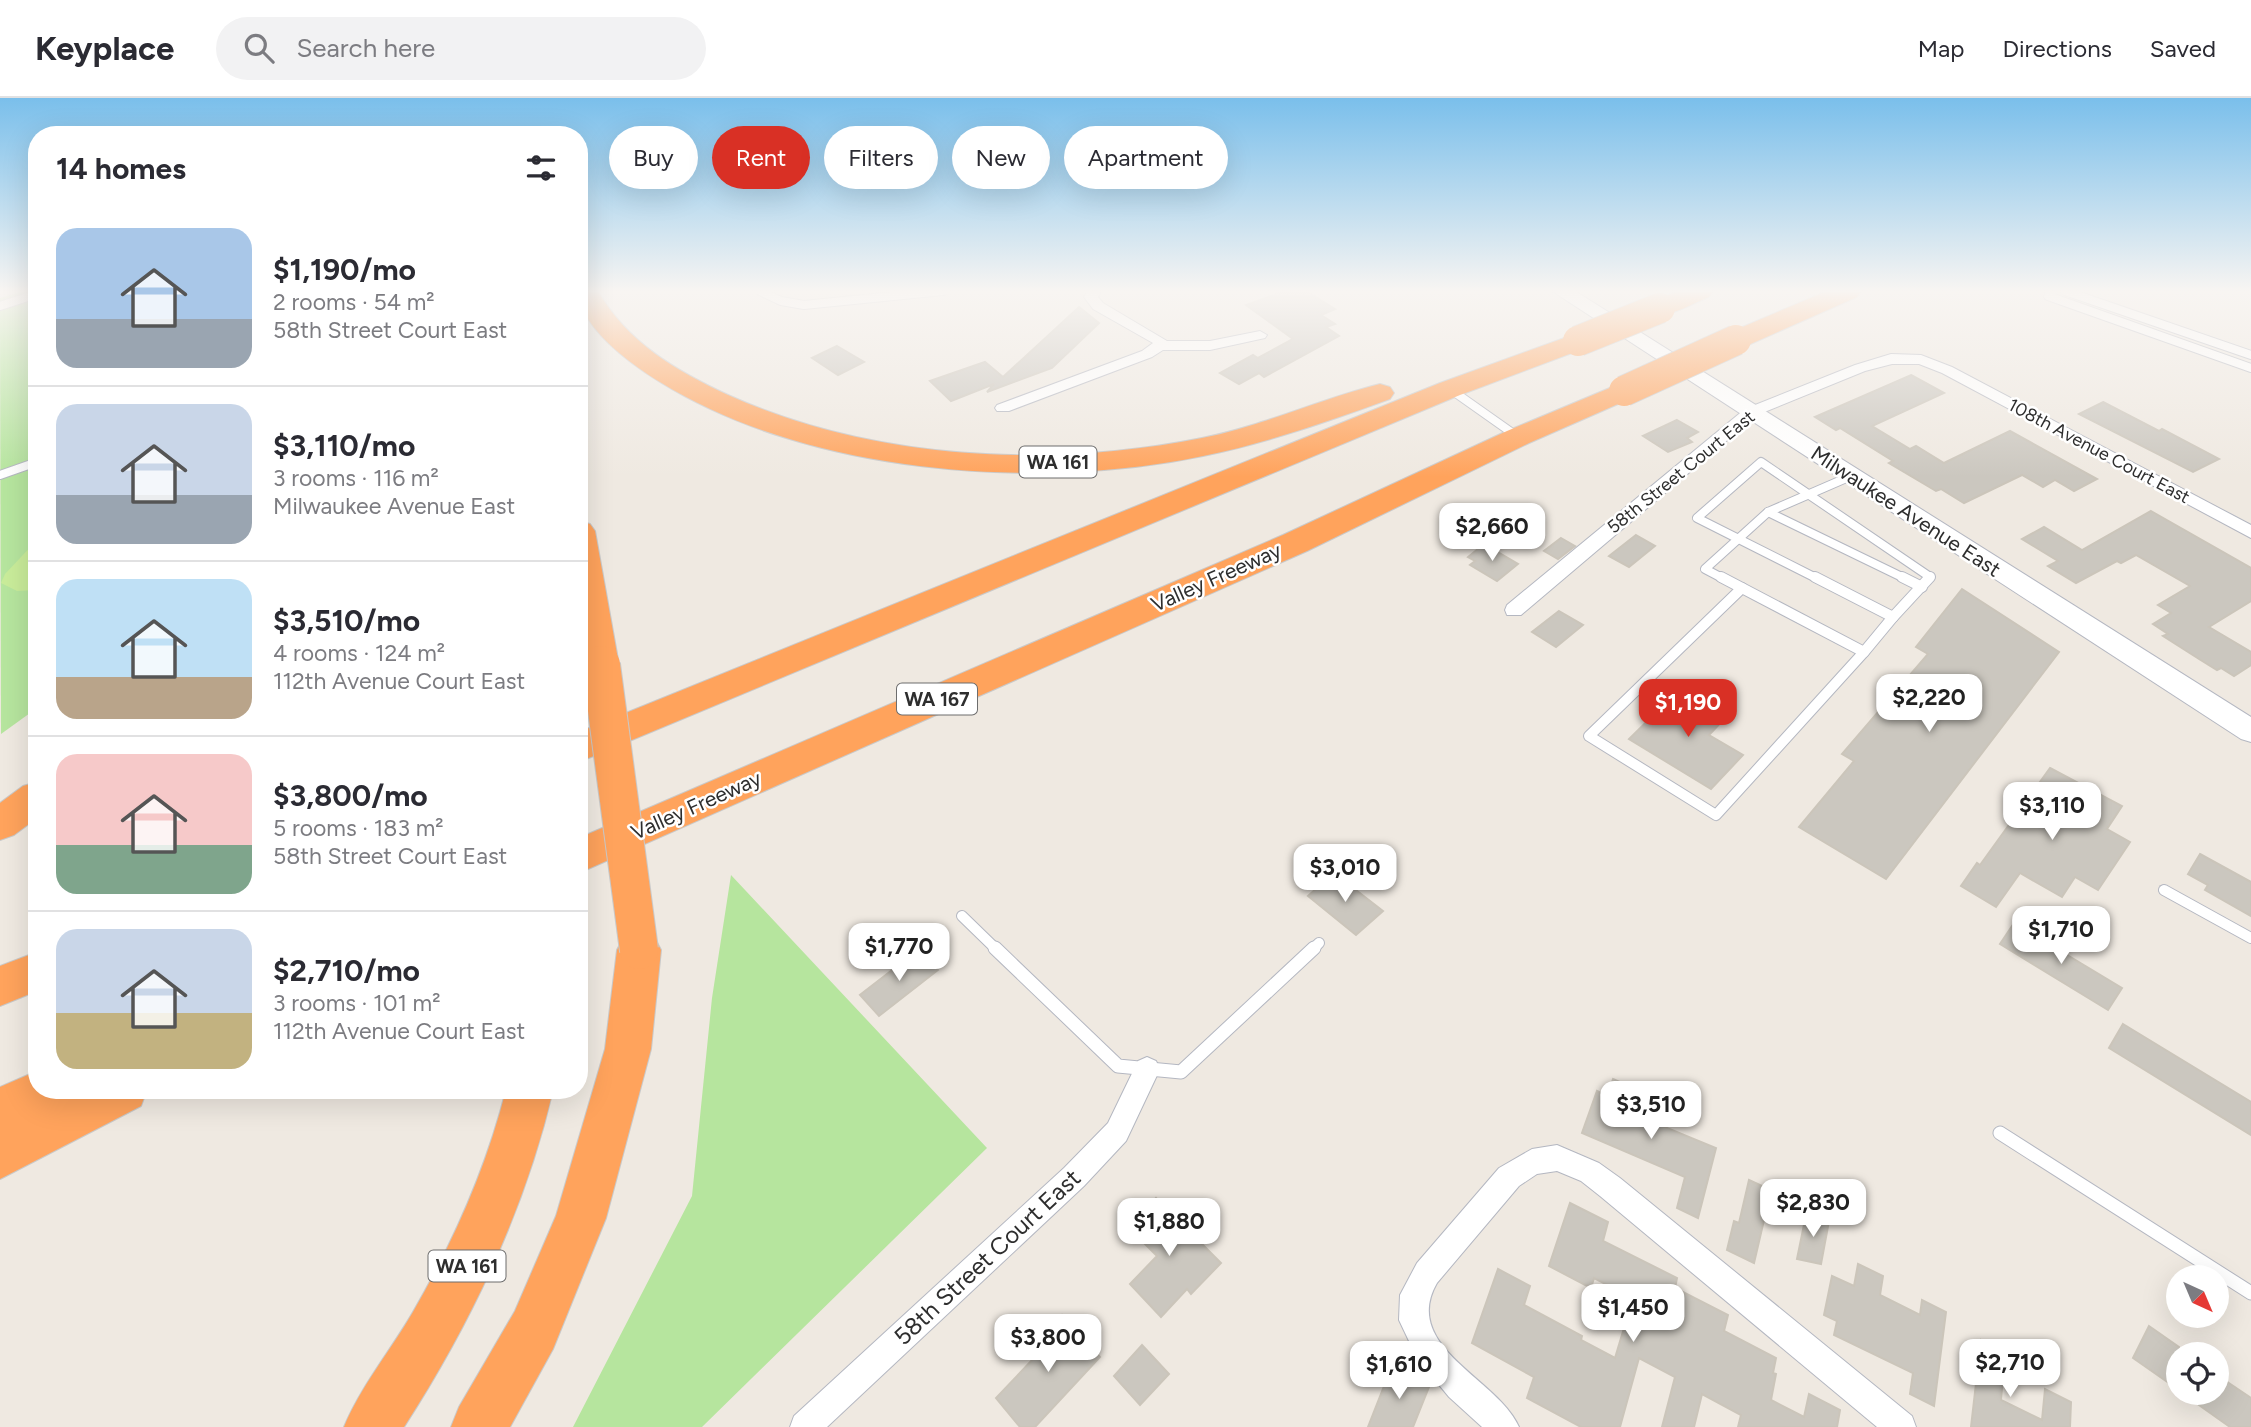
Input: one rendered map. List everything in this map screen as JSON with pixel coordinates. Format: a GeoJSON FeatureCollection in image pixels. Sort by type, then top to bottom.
{"type":"FeatureCollection","features":[{"type":"Feature","properties":{"kind":"highway","name":"WA 161"},"geometry":{"type":"LineString","coordinates":[[636,353],[666,376],[721,405],[774,425],[855,446],[903,454],[1006,462],[1111,460],[1227,443],[1517,353]]}},
{"type":"Feature","properties":{"kind":"highway"},"geometry":{"type":"LineString","coordinates":[[588,744],[1532,353]]}},
{"type":"Feature","properties":{"kind":"highway","name":"Valley Freeway"},"geometry":{"type":"LineString","coordinates":[[588,852],[1295,543],[1518,437],[1708,353]]}},
{"type":"Feature","properties":{"kind":"highway"},"geometry":{"type":"LineString","coordinates":[[588,873],[1034,661],[1295,543]]}},
{"type":"Feature","properties":{"kind":"highway"},"geometry":{"type":"LineString","coordinates":[[479,1427],[534,1330],[581,1218],[628,1049],[639,950],[588,586]]}},
{"type":"Feature","properties":{"kind":"highway"},"geometry":{"type":"LineString","coordinates":[[0,824],[28,804]]}},
{"type":"Feature","properties":{"kind":"highway"},"geometry":{"type":"LineString","coordinates":[[0,986],[28,975]]}},
{"type":"Feature","properties":{"kind":"highway"},"geometry":{"type":"LineString","coordinates":[[0,1110],[28,1098]]}},
{"type":"Feature","properties":{"kind":"highway"},"geometry":{"type":"LineString","coordinates":[[0,1155],[107,1099]]}},
{"type":"Feature","properties":{"kind":"highway","name":"WA 161"},"geometry":{"type":"LineString","coordinates":[[372,1427],[412,1367],[471,1258],[510,1161],[527,1099]]}},
{"type":"Feature","properties":{"kind":"street"},"geometry":{"type":"LineString","coordinates":[[1003,408],[1148,353]]}},
{"type":"Feature","properties":{"kind":"street","name":"Milwaukee Avenue East"},"geometry":{"type":"LineString","coordinates":[[1659,353],[2251,732]]}},
{"type":"Feature","properties":{"kind":"street","name":"58th Street Court East"},"geometry":{"type":"LineString","coordinates":[[1514,610],[1751,412],[1860,368],[1891,359],[1908,358]]}},
{"type":"Feature","properties":{"kind":"street","name":"108th Avenue Court East"},"geometry":{"type":"LineString","coordinates":[[1908,358],[1947,370],[2251,532]]}},
{"type":"Feature","properties":{"kind":"street","name":"58th Street Court East"},"geometry":{"type":"LineString","coordinates":[[805,1427],[1074,1177],[1117,1132],[1147,1069]]}},
{"type":"Feature","properties":{"kind":"street"},"geometry":{"type":"LineString","coordinates":[[1504,1427],[1434,1357],[1413,1320],[1414,1295],[1427,1273],[1509,1177],[1532,1163],[1557,1158],[1590,1172],[1901,1427]]}},
{"type":"Feature","properties":{"kind":"lane"},"geometry":{"type":"LineString","coordinates":[[2209,353],[2251,368]]}},
{"type":"Feature","properties":{"kind":"lane"},"geometry":{"type":"LineString","coordinates":[[1450,389],[1518,437]]}},
{"type":"Feature","properties":{"kind":"lane"},"geometry":{"type":"LineString","coordinates":[[1742,588],[1589,736],[1716,815],[1930,577],[1761,462],[1697,518],[1893,617]]}},
{"type":"Feature","properties":{"kind":"lane"},"geometry":{"type":"LineString","coordinates":[[0,475],[28,465]]}},
{"type":"Feature","properties":{"kind":"lane"},"geometry":{"type":"LineString","coordinates":[[1851,476],[1768,512],[1705,569],[1864,652]]}},
{"type":"Feature","properties":{"kind":"lane"},"geometry":{"type":"LineString","coordinates":[[1768,512],[1922,587]]}},
{"type":"Feature","properties":{"kind":"lane"},"geometry":{"type":"LineString","coordinates":[[2164,890],[2251,938]]}},
{"type":"Feature","properties":{"kind":"lane"},"geometry":{"type":"LineString","coordinates":[[962,916],[1118,1066],[1181,1072],[1319,943]]}},
{"type":"Feature","properties":{"kind":"lane"},"geometry":{"type":"LineString","coordinates":[[2000,1133],[2251,1293]]}},
{"type":"Feature","properties":{"kind":"green space"},"geometry":{"type":"Polygon","coordinates":[[[0,353],[28,353],[28,714],[1,734],[0,353]]]}},
{"type":"Feature","properties":{"kind":"green space"},"geometry":{"type":"Polygon","coordinates":[[[28,550],[28,590],[17,591],[1,583],[5,574],[28,550]]]}},
{"type":"Feature","properties":{"kind":"green space"},"geometry":{"type":"Polygon","coordinates":[[[731,875],[987,1148],[702,1427],[573,1427],[692,1196],[712,998],[731,875]]]}},
{"type":"Feature","properties":{"kind":"building"},"geometry":{"type":"Polygon","coordinates":[[[822,353],[849,353],[864,362],[838,375],[812,358],[822,353]]]}},
{"type":"Feature","properties":{"kind":"building"},"geometry":{"type":"Polygon","coordinates":[[[1029,353],[1068,353],[1052,368],[987,392],[994,384],[951,401],[930,381],[985,362],[1003,377],[1029,353]]]}},
{"type":"Feature","properties":{"kind":"building"},"geometry":{"type":"Polygon","coordinates":[[[1267,353],[1308,353],[1264,377],[1259,373],[1239,384],[1220,373],[1253,355],[1258,358],[1267,353]]]}},
{"type":"Feature","properties":{"kind":"building"},"geometry":{"type":"Polygon","coordinates":[[[1911,375],[1944,393],[1872,426],[1910,449],[1916,446],[1944,463],[2010,431],[2097,479],[2074,491],[2055,480],[2043,487],[2022,475],[1964,503],[1941,489],[1936,491],[1889,463],[1893,461],[1840,428],[1836,430],[1815,417],[1911,375]]]}},
{"type":"Feature","properties":{"kind":"building"},"geometry":{"type":"Polygon","coordinates":[[[2103,402],[2219,459],[2193,472],[2079,414],[2103,402]]]}},
{"type":"Feature","properties":{"kind":"building"},"geometry":{"type":"Polygon","coordinates":[[[1677,420],[1698,432],[1687,438],[1692,442],[1668,452],[1643,436],[1677,420]]]}},
{"type":"Feature","properties":{"kind":"building"},"geometry":{"type":"Polygon","coordinates":[[[2151,511],[2251,568],[2251,601],[2209,627],[2251,652],[2251,665],[2234,676],[2221,668],[2217,670],[2163,636],[2168,634],[2153,624],[2171,613],[2158,605],[2190,586],[2136,555],[2121,563],[2117,561],[2076,583],[2048,566],[2058,561],[2022,539],[2044,527],[2082,550],[2151,511]]]}},
{"type":"Feature","properties":{"kind":"building"},"geometry":{"type":"Polygon","coordinates":[[[1636,535],[1655,546],[1629,567],[1609,556],[1636,535]]]}},
{"type":"Feature","properties":{"kind":"building"},"geometry":{"type":"Polygon","coordinates":[[[1561,538],[1575,546],[1558,559],[1544,551],[1561,538]]]}},
{"type":"Feature","properties":{"kind":"building"},"geometry":{"type":"Polygon","coordinates":[[[1484,544],[1518,564],[1497,581],[1470,565],[1475,561],[1468,557],[1484,544]]]}},
{"type":"Feature","properties":{"kind":"building"},"geometry":{"type":"Polygon","coordinates":[[[1962,589],[2059,652],[1886,879],[1799,827],[1854,761],[1842,754],[1928,654],[1916,647],[1962,589]]]}},
{"type":"Feature","properties":{"kind":"building"},"geometry":{"type":"Polygon","coordinates":[[[1559,611],[1583,625],[1556,647],[1532,632],[1559,611]]]}},
{"type":"Feature","properties":{"kind":"building"},"geometry":{"type":"Polygon","coordinates":[[[1680,689],[1727,716],[1709,735],[1743,755],[1711,789],[1629,739],[1680,689]]]}},
{"type":"Feature","properties":{"kind":"building"},"geometry":{"type":"Polygon","coordinates":[[[2050,768],[2122,806],[2107,829],[2130,842],[2098,890],[2075,877],[2062,897],[2020,873],[1996,907],[1961,886],[1977,863],[1980,865],[2050,768]]]}},
{"type":"Feature","properties":{"kind":"building"},"geometry":{"type":"Polygon","coordinates":[[[2200,854],[2251,882],[2251,916],[2205,890],[2208,885],[2188,874],[2200,854]]]}},
{"type":"Feature","properties":{"kind":"building"},"geometry":{"type":"Polygon","coordinates":[[[1334,873],[1383,911],[1356,935],[1308,896],[1334,873]]]}},
{"type":"Feature","properties":{"kind":"building"},"geometry":{"type":"Polygon","coordinates":[[[2014,923],[2122,988],[2108,1010],[2000,944],[2014,923]]]}},
{"type":"Feature","properties":{"kind":"building"},"geometry":{"type":"Polygon","coordinates":[[[918,950],[938,970],[879,1016],[860,995],[918,950]]]}},
{"type":"Feature","properties":{"kind":"building"},"geometry":{"type":"Polygon","coordinates":[[[2123,1024],[2251,1102],[2251,1135],[2109,1048],[2123,1024]]]}},
{"type":"Feature","properties":{"kind":"building"},"geometry":{"type":"Polygon","coordinates":[[[1613,1079],[1649,1095],[1644,1111],[1652,1115],[1650,1121],[1716,1148],[1698,1218],[1677,1208],[1685,1177],[1582,1133],[1597,1091],[1607,1096],[1613,1079]]]}},
{"type":"Feature","properties":{"kind":"building"},"geometry":{"type":"Polygon","coordinates":[[[1749,1180],[1771,1190],[1754,1263],[1727,1250],[1734,1221],[1739,1223],[1749,1180]]]}},
{"type":"Feature","properties":{"kind":"building"},"geometry":{"type":"Polygon","coordinates":[[[1156,1198],[1221,1263],[1191,1294],[1187,1289],[1161,1317],[1130,1284],[1157,1256],[1127,1226],[1156,1198]]]}},
{"type":"Feature","properties":{"kind":"building"},"geometry":{"type":"Polygon","coordinates":[[[1570,1203],[1608,1222],[1603,1241],[1677,1278],[1675,1288],[1728,1315],[1724,1331],[1776,1358],[1771,1400],[1804,1417],[1809,1394],[1840,1410],[1837,1427],[1738,1427],[1741,1415],[1702,1394],[1694,1427],[1662,1427],[1675,1377],[1639,1358],[1620,1427],[1581,1427],[1527,1398],[1534,1377],[1472,1343],[1498,1269],[1530,1286],[1524,1305],[1582,1336],[1581,1340],[1615,1358],[1633,1298],[1594,1278],[1591,1288],[1549,1266],[1570,1203]]]}},
{"type":"Feature","properties":{"kind":"building"},"geometry":{"type":"Polygon","coordinates":[[[1807,1210],[1829,1221],[1821,1264],[1797,1259],[1807,1210]]]}},
{"type":"Feature","properties":{"kind":"building"},"geometry":{"type":"Polygon","coordinates":[[[1858,1264],[1883,1276],[1880,1295],[1920,1315],[1922,1300],[1946,1312],[1934,1406],[1910,1394],[1913,1373],[1834,1335],[1837,1321],[1824,1315],[1832,1276],[1854,1286],[1858,1264]]]}},
{"type":"Feature","properties":{"kind":"building"},"geometry":{"type":"Polygon","coordinates":[[[1062,1315],[1100,1357],[1035,1427],[1020,1427],[996,1398],[1034,1358],[1027,1351],[1062,1315]]]}},
{"type":"Feature","properties":{"kind":"building"},"geometry":{"type":"Polygon","coordinates":[[[2149,1326],[2172,1342],[2166,1342],[2166,1381],[2133,1358],[2149,1326]]]}},
{"type":"Feature","properties":{"kind":"building"},"geometry":{"type":"Polygon","coordinates":[[[1981,1340],[2005,1352],[2001,1400],[2042,1420],[2045,1389],[2071,1402],[2070,1427],[1971,1427],[1981,1340]]]}},
{"type":"Feature","properties":{"kind":"building"},"geometry":{"type":"Polygon","coordinates":[[[1142,1345],[1169,1374],[1140,1405],[1114,1376],[1142,1345]]]}},
{"type":"Feature","properties":{"kind":"building"},"geometry":{"type":"Polygon","coordinates":[[[1392,1366],[1429,1387],[1413,1427],[1368,1427],[1392,1366]]]}},
{"type":"Feature","properties":{"kind":"building"},"geometry":{"type":"Polygon","coordinates":[[[2229,1383],[2251,1398],[2251,1427],[2230,1427],[2199,1405],[2229,1405],[2229,1383]]]}}]}
